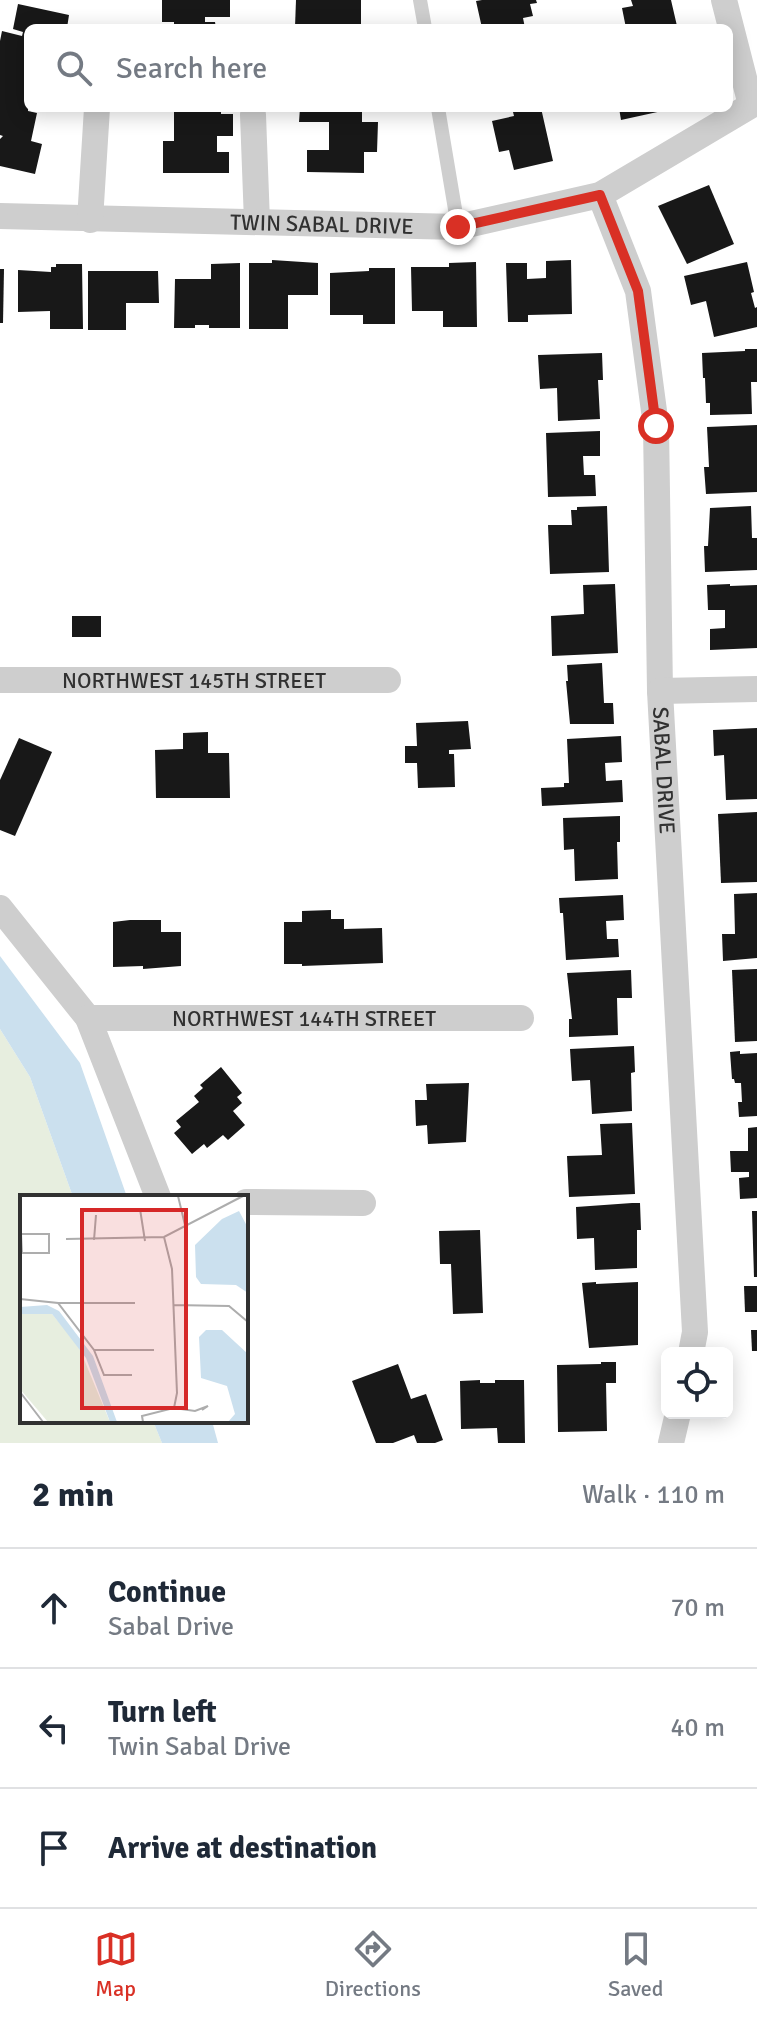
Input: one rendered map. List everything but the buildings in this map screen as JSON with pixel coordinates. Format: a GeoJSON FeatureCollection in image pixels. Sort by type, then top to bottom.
{"type":"FeatureCollection","features":[{"type":"Feature","properties":{"kind":"street"},"geometry":{"type":"LineString","coordinates":[[724,0],[731,24]]}},
{"type":"Feature","properties":{"kind":"street"},"geometry":{"type":"LineString","coordinates":[[733,31],[754,104]]}},
{"type":"Feature","properties":{"kind":"street","name":"TWIN SABAL DRIVE"},"geometry":{"type":"LineString","coordinates":[[0,216],[458,227],[600,195],[754,104]]}},
{"type":"Feature","properties":{"kind":"street"},"geometry":{"type":"LineString","coordinates":[[90,220],[97,112]]}},
{"type":"Feature","properties":{"kind":"street"},"geometry":{"type":"LineString","coordinates":[[253,115],[257,222]]}},
{"type":"Feature","properties":{"kind":"street","name":"SABAL DRIVE"},"geometry":{"type":"LineString","coordinates":[[600,195],[638,291],[656,426],[660,691],[695,1332],[692,1347]]}},
{"type":"Feature","properties":{"kind":"street","name":"NORTHWEST 145TH STREET"},"geometry":{"type":"LineString","coordinates":[[0,680],[388,680]]}},
{"type":"Feature","properties":{"kind":"street"},"geometry":{"type":"LineString","coordinates":[[660,691],[757,689]]}},
{"type":"Feature","properties":{"kind":"street"},"geometry":{"type":"LineString","coordinates":[[0,908],[88,1018],[157,1195]]}},
{"type":"Feature","properties":{"kind":"street","name":"NORTHWEST 144TH STREET"},"geometry":{"type":"LineString","coordinates":[[88,1018],[521,1018]]}},
{"type":"Feature","properties":{"kind":"street"},"geometry":{"type":"LineString","coordinates":[[248,1202],[363,1203]]}},
{"type":"Feature","properties":{"kind":"street"},"geometry":{"type":"LineString","coordinates":[[672,1443],[677,1419]]}},
{"type":"Feature","properties":{"kind":"lane"},"geometry":{"type":"LineString","coordinates":[[420,0],[424,24]]}},
{"type":"Feature","properties":{"kind":"lane"},"geometry":{"type":"LineString","coordinates":[[439,112],[458,227]]}},
{"type":"Feature","properties":{"kind":"green space"},"geometry":{"type":"Polygon","coordinates":[[[0,1029],[30,1077],[72,1195],[20,1195],[20,1423],[154,1423],[162,1443],[0,1443],[0,1029]]]}},
{"type":"Feature","properties":{"kind":"water"},"geometry":{"type":"Polygon","coordinates":[[[0,956],[80,1063],[126,1195],[72,1195],[30,1077],[0,1029],[0,956]]]}},
{"type":"Feature","properties":{"kind":"water"},"geometry":{"type":"Polygon","coordinates":[[[154,1423],[213,1423],[218,1443],[162,1443],[154,1423]]]}},
{"type":"Feature","properties":{"kind":"route"},"geometry":{"type":"LineString","coordinates":[[458,227],[600,195],[638,291],[656,426]]}}]}
